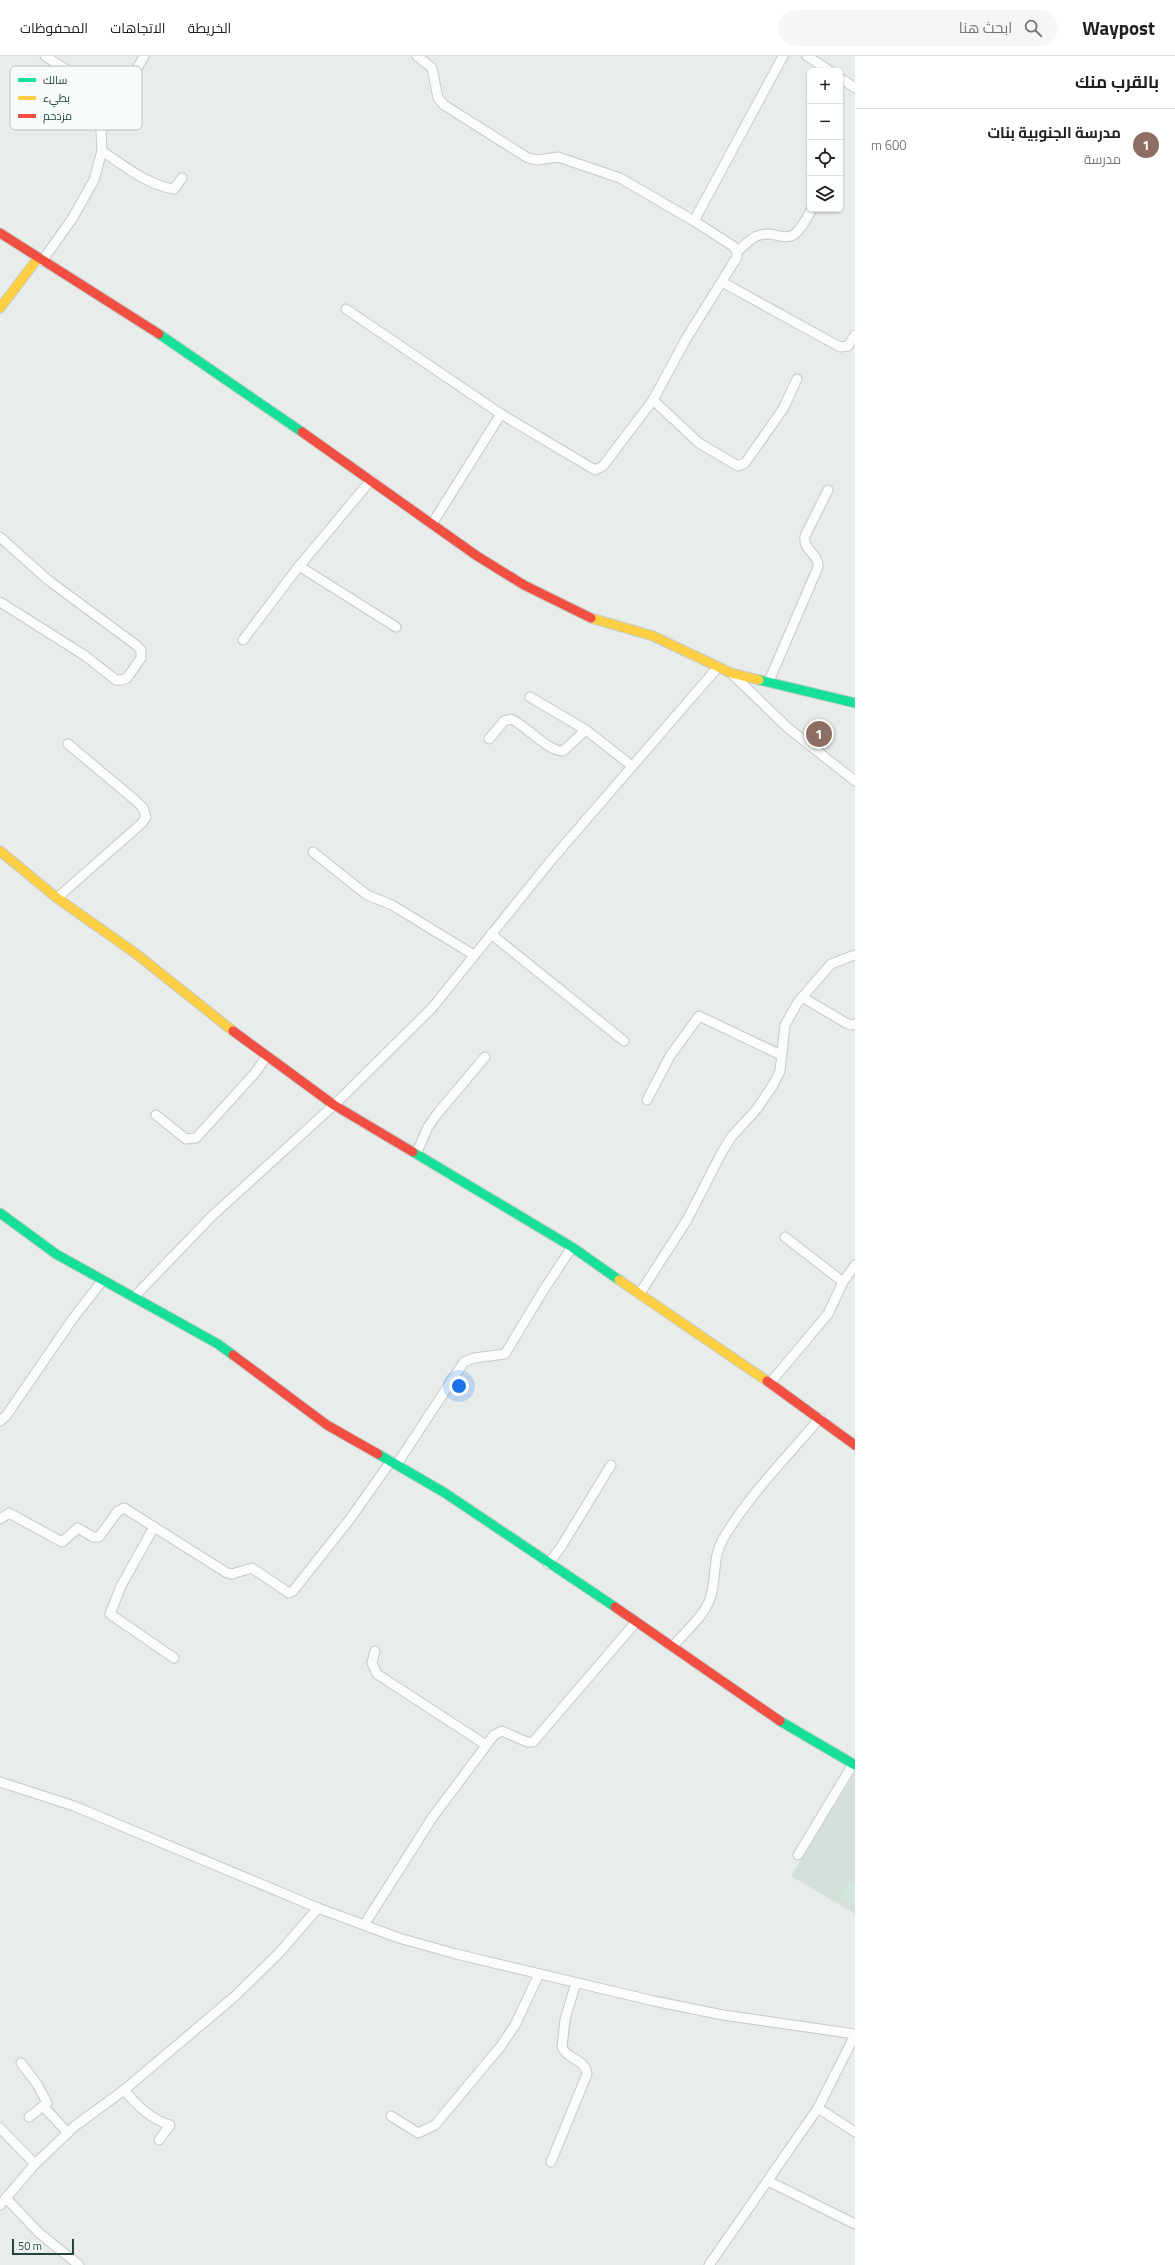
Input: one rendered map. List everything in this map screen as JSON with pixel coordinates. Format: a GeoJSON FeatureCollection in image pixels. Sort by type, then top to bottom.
{"type":"FeatureCollection","features":[{"type":"Feature","properties":{"kind":"street"},"geometry":{"type":"LineString","coordinates":[[45,56],[61,66]]}},
{"type":"Feature","properties":{"kind":"street"},"geometry":{"type":"LineString","coordinates":[[138,66],[144,56]]}},
{"type":"Feature","properties":{"kind":"street"},"geometry":{"type":"LineString","coordinates":[[346,309],[501,414],[595,470],[603,466],[653,400],[686,339],[737,257],[737,252],[733,246],[694,220],[620,178],[558,157],[537,160],[528,158],[444,105],[438,98],[432,68],[417,56]]}},
{"type":"Feature","properties":{"kind":"street"},"geometry":{"type":"LineString","coordinates":[[694,220],[783,56]]}},
{"type":"Feature","properties":{"kind":"street"},"geometry":{"type":"LineString","coordinates":[[807,56],[825,68]]}},
{"type":"Feature","properties":{"kind":"street"},"geometry":{"type":"LineString","coordinates":[[843,80],[855,88]]}},
{"type":"Feature","properties":{"kind":"street"},"geometry":{"type":"LineString","coordinates":[[0,308],[72,219],[94,180],[102,151],[102,130]]}},
{"type":"Feature","properties":{"kind":"street"},"geometry":{"type":"LineString","coordinates":[[102,151],[157,184],[174,188],[182,178]]}},
{"type":"Feature","properties":{"kind":"street"},"geometry":{"type":"LineString","coordinates":[[737,252],[756,234],[766,233],[783,237],[791,236],[796,232],[810,212]]}},
{"type":"Feature","properties":{"kind":"street"},"geometry":{"type":"LineString","coordinates":[[0,233],[129,313],[371,480],[432,524],[524,585],[585,616],[652,636],[731,672],[855,703]]}},
{"type":"Feature","properties":{"kind":"street"},"geometry":{"type":"LineString","coordinates":[[722,282],[840,347],[848,346],[855,334]]}},
{"type":"Feature","properties":{"kind":"street"},"geometry":{"type":"LineString","coordinates":[[653,400],[698,443],[738,466],[746,463],[783,408],[797,379]]}},
{"type":"Feature","properties":{"kind":"street"},"geometry":{"type":"LineString","coordinates":[[432,524],[501,414]]}},
{"type":"Feature","properties":{"kind":"street"},"geometry":{"type":"LineString","coordinates":[[243,640],[300,566],[371,480]]}},
{"type":"Feature","properties":{"kind":"street"},"geometry":{"type":"LineString","coordinates":[[769,681],[818,567],[816,557],[805,548],[804,542],[805,536],[828,490]]}},
{"type":"Feature","properties":{"kind":"street"},"geometry":{"type":"LineString","coordinates":[[0,537],[48,580],[136,645],[141,650],[141,658],[127,678],[116,680],[84,656],[0,602]]}},
{"type":"Feature","properties":{"kind":"street"},"geometry":{"type":"LineString","coordinates":[[300,566],[396,627]]}},
{"type":"Feature","properties":{"kind":"street"},"geometry":{"type":"LineString","coordinates":[[135,1296],[212,1216],[334,1105],[432,1008],[553,858],[718,667]]}},
{"type":"Feature","properties":{"kind":"street"},"geometry":{"type":"LineString","coordinates":[[731,672],[788,728],[855,781]]}},
{"type":"Feature","properties":{"kind":"street"},"geometry":{"type":"LineString","coordinates":[[530,697],[586,730],[632,766]]}},
{"type":"Feature","properties":{"kind":"street"},"geometry":{"type":"LineString","coordinates":[[489,739],[504,721],[511,719],[558,751],[563,751],[586,730]]}},
{"type":"Feature","properties":{"kind":"street"},"geometry":{"type":"LineString","coordinates":[[57,898],[142,823],[146,817],[143,808],[135,800],[68,744]]}},
{"type":"Feature","properties":{"kind":"street"},"geometry":{"type":"LineString","coordinates":[[0,851],[57,898],[135,953],[229,1028],[334,1105],[416,1154],[460,1178],[572,1247],[770,1383],[855,1445]]}},
{"type":"Feature","properties":{"kind":"street"},"geometry":{"type":"LineString","coordinates":[[313,852],[367,895],[392,905],[474,955]]}},
{"type":"Feature","properties":{"kind":"street"},"geometry":{"type":"LineString","coordinates":[[491,934],[624,1041]]}},
{"type":"Feature","properties":{"kind":"street"},"geometry":{"type":"LineString","coordinates":[[640,1293],[687,1220],[722,1152],[732,1136],[756,1110],[773,1085],[780,1071],[785,1025],[802,997],[831,964],[855,954]]}},
{"type":"Feature","properties":{"kind":"street"},"geometry":{"type":"LineString","coordinates":[[802,997],[851,1026],[855,1024]]}},
{"type":"Feature","properties":{"kind":"street"},"geometry":{"type":"LineString","coordinates":[[647,1100],[670,1056],[699,1016],[781,1055]]}},
{"type":"Feature","properties":{"kind":"street"},"geometry":{"type":"LineString","coordinates":[[156,1115],[186,1139],[196,1138],[255,1073],[267,1056]]}},
{"type":"Feature","properties":{"kind":"street"},"geometry":{"type":"LineString","coordinates":[[416,1154],[428,1127],[437,1114],[485,1056]]}},
{"type":"Feature","properties":{"kind":"street"},"geometry":{"type":"LineString","coordinates":[[0,1213],[11,1223],[56,1254],[135,1296],[218,1344],[283,1394],[327,1425],[394,1462],[444,1493],[548,1564],[673,1646],[746,1699],[817,1744],[854,1764],[798,1855]]}},
{"type":"Feature","properties":{"kind":"street"},"geometry":{"type":"LineString","coordinates":[[786,1237],[843,1282]]}},
{"type":"Feature","properties":{"kind":"street"},"geometry":{"type":"LineString","coordinates":[[0,1520],[9,1513],[62,1542],[78,1528],[93,1537],[99,1537],[122,1508],[226,1573],[232,1574],[252,1568],[285,1592],[291,1592],[394,1462],[464,1362],[474,1358],[505,1354],[543,1291],[572,1247]]}},
{"type":"Feature","properties":{"kind":"street"},"geometry":{"type":"LineString","coordinates":[[770,1383],[828,1314],[843,1282],[855,1265]]}},
{"type":"Feature","properties":{"kind":"street"},"geometry":{"type":"LineString","coordinates":[[0,1420],[6,1416],[74,1317],[103,1280]]}},
{"type":"Feature","properties":{"kind":"street"},"geometry":{"type":"LineString","coordinates":[[673,1646],[708,1605],[713,1586],[715,1562],[722,1541],[759,1490],[820,1418]]}},
{"type":"Feature","properties":{"kind":"street"},"geometry":{"type":"LineString","coordinates":[[548,1564],[561,1547],[611,1464]]}},
{"type":"Feature","properties":{"kind":"street"},"geometry":{"type":"LineString","coordinates":[[154,1527],[121,1586],[110,1614],[174,1658]]}},
{"type":"Feature","properties":{"kind":"street"},"geometry":{"type":"LineString","coordinates":[[364,1925],[432,1818],[498,1732],[502,1731],[527,1742],[533,1742],[539,1737],[636,1622]]}},
{"type":"Feature","properties":{"kind":"street"},"geometry":{"type":"LineString","coordinates":[[375,1651],[372,1663],[377,1674],[486,1746]]}},
{"type":"Feature","properties":{"kind":"street"},"geometry":{"type":"LineString","coordinates":[[0,1782],[74,1806],[318,1908],[399,1938],[538,1974],[723,2015],[855,2035],[818,2108],[709,2265]]}},
{"type":"Feature","properties":{"kind":"street"},"geometry":{"type":"LineString","coordinates":[[79,2265],[3,2202],[35,2164],[68,2133],[124,2090],[234,1997],[279,1953],[318,1908]]}},
{"type":"Feature","properties":{"kind":"street"},"geometry":{"type":"LineString","coordinates":[[392,2116],[418,2133],[435,2125],[501,2046],[515,2025],[538,1974]]}},
{"type":"Feature","properties":{"kind":"street"},"geometry":{"type":"LineString","coordinates":[[551,2162],[587,2074],[582,2063],[566,2053],[562,2047],[565,2019],[576,1983]]}},
{"type":"Feature","properties":{"kind":"street"},"geometry":{"type":"LineString","coordinates":[[21,2063],[38,2084],[47,2103],[29,2117],[43,2106],[68,2133]]}},
{"type":"Feature","properties":{"kind":"street"},"geometry":{"type":"LineString","coordinates":[[124,2090],[146,2113],[159,2122],[170,2125],[159,2140]]}},
{"type":"Feature","properties":{"kind":"street"},"geometry":{"type":"LineString","coordinates":[[818,2108],[855,2132]]}},
{"type":"Feature","properties":{"kind":"street"},"geometry":{"type":"LineString","coordinates":[[0,2128],[35,2164]]}},
{"type":"Feature","properties":{"kind":"street"},"geometry":{"type":"LineString","coordinates":[[768,2181],[855,2224]]}},
{"type":"Feature","properties":{"kind":"shaded area"},"geometry":{"type":"Polygon","coordinates":[[[855,1772],[855,1914],[791,1876],[855,1772]]]}},
{"type":"Feature","properties":{"kind":"green space"},"geometry":{"type":"Polygon","coordinates":[[[849,1882],[855,1886],[855,1906],[840,1897],[849,1882]]]}},
{"type":"Feature","properties":{"kind":"traffic: fast"},"geometry":{"type":"LineString","coordinates":[[159,334],[302,432]]}},
{"type":"Feature","properties":{"kind":"traffic: fast"},"geometry":{"type":"LineString","coordinates":[[759,680],[855,703]]}},
{"type":"Feature","properties":{"kind":"traffic: fast"},"geometry":{"type":"LineString","coordinates":[[413,1152],[572,1247],[619,1280]]}},
{"type":"Feature","properties":{"kind":"traffic: fast"},"geometry":{"type":"LineString","coordinates":[[0,1213],[56,1254],[218,1344],[233,1355]]}},
{"type":"Feature","properties":{"kind":"traffic: fast"},"geometry":{"type":"LineString","coordinates":[[378,1454],[445,1493],[615,1607]]}},
{"type":"Feature","properties":{"kind":"traffic: fast"},"geometry":{"type":"LineString","coordinates":[[780,1721],[855,1765]]}},
{"type":"Feature","properties":{"kind":"traffic: slow"},"geometry":{"type":"LineString","coordinates":[[0,308],[38,258]]}},
{"type":"Feature","properties":{"kind":"traffic: slow"},"geometry":{"type":"LineString","coordinates":[[591,618],[653,636],[731,673],[759,680]]}},
{"type":"Feature","properties":{"kind":"traffic: slow"},"geometry":{"type":"LineString","coordinates":[[0,851],[57,898],[135,953],[233,1031]]}},
{"type":"Feature","properties":{"kind":"traffic: slow"},"geometry":{"type":"LineString","coordinates":[[619,1280],[767,1381]]}},
{"type":"Feature","properties":{"kind":"traffic: jam"},"geometry":{"type":"LineString","coordinates":[[0,233],[159,334]]}},
{"type":"Feature","properties":{"kind":"traffic: jam"},"geometry":{"type":"LineString","coordinates":[[302,432],[477,556],[524,585],[591,618]]}},
{"type":"Feature","properties":{"kind":"traffic: jam"},"geometry":{"type":"LineString","coordinates":[[233,1031],[334,1105],[413,1152]]}},
{"type":"Feature","properties":{"kind":"traffic: jam"},"geometry":{"type":"LineString","coordinates":[[233,1355],[327,1425],[378,1454]]}},
{"type":"Feature","properties":{"kind":"traffic: jam"},"geometry":{"type":"LineString","coordinates":[[767,1381],[855,1445]]}},
{"type":"Feature","properties":{"kind":"traffic: jam"},"geometry":{"type":"LineString","coordinates":[[615,1607],[780,1721]]}},
{"type":"Feature","properties":{"kind":"place","name":"مدرسة الجنوبية بنات"},"geometry":{"type":"Point","coordinates":[819,734]}}]}
